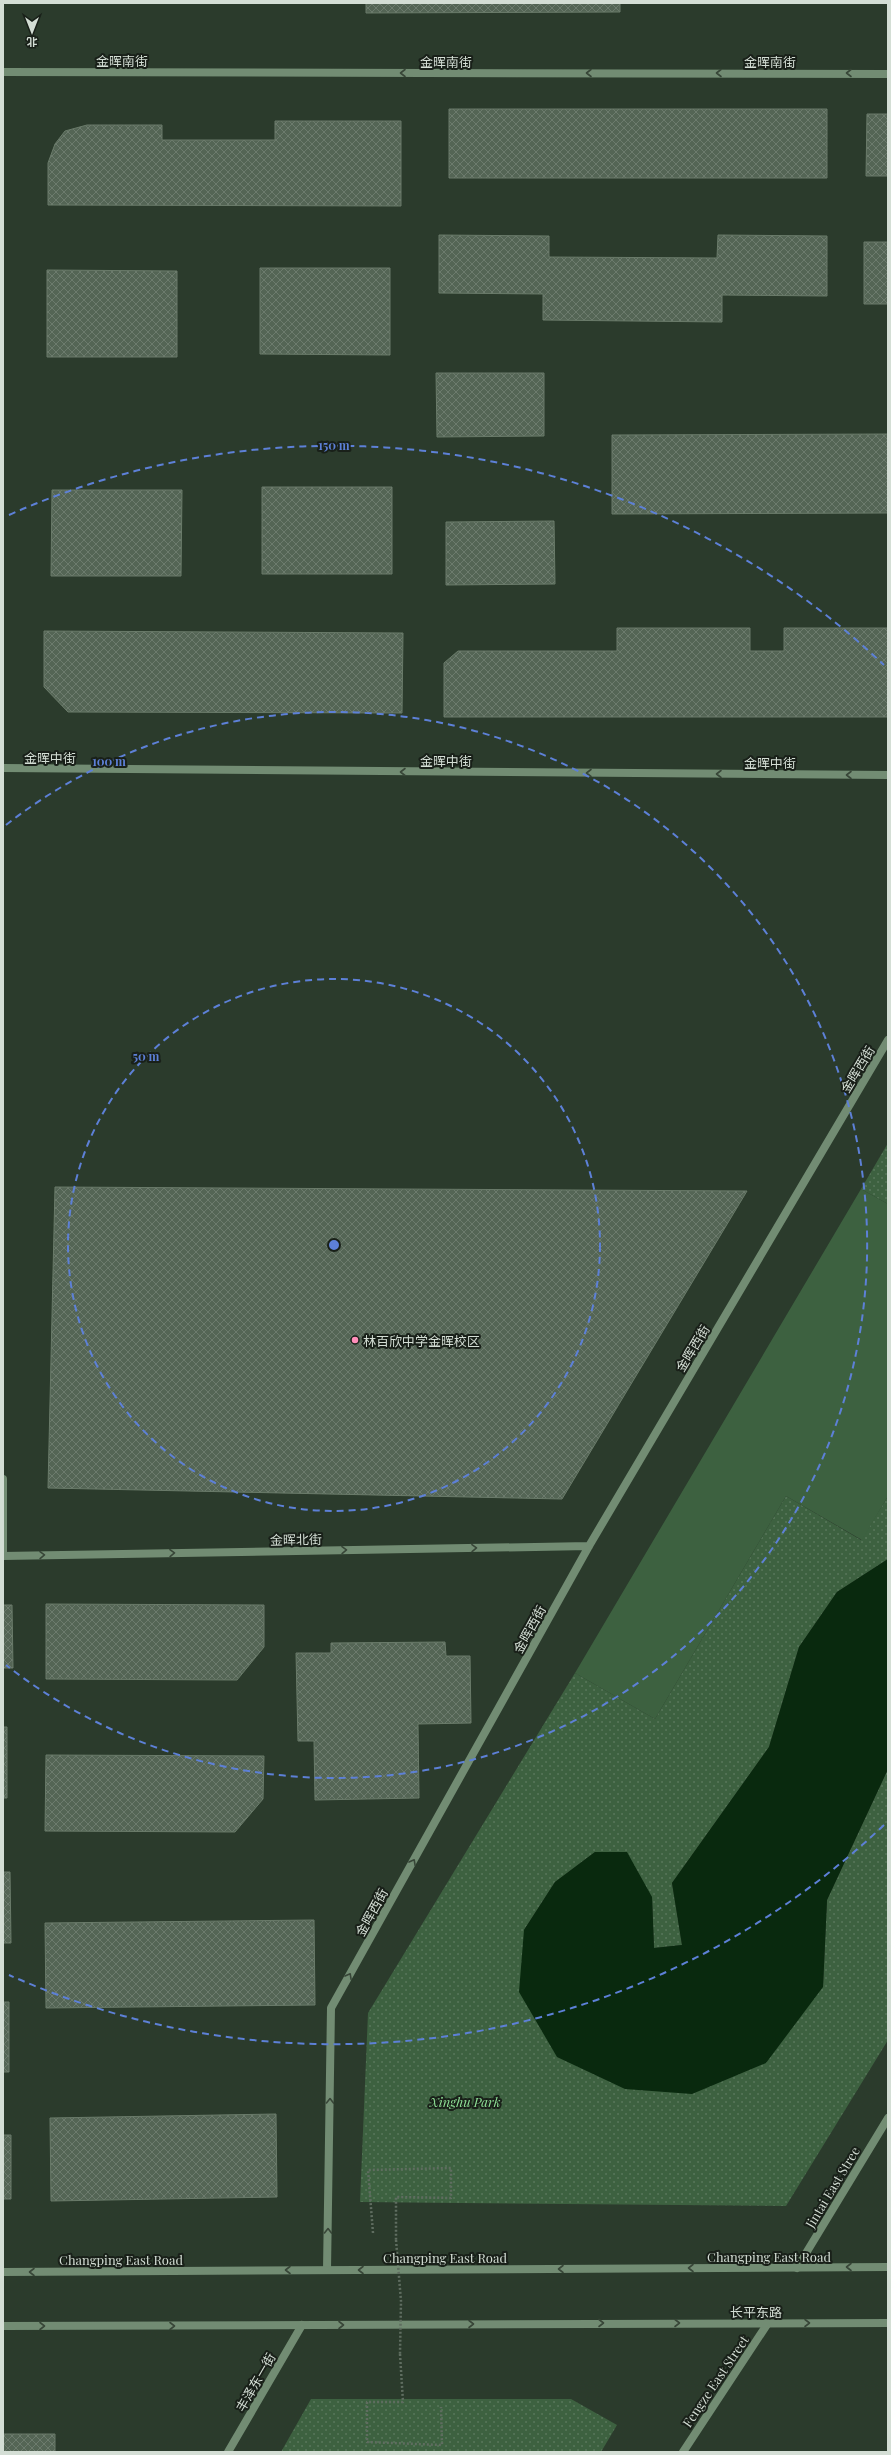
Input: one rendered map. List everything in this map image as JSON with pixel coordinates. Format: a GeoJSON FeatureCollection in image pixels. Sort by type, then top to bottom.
{"type":"FeatureCollection","features":[{"type":"Feature","properties":{"kind":"street","name":"金晖南街"},"geometry":{"type":"LineString","coordinates":[[3,72],[888,74]]}},
{"type":"Feature","properties":{"kind":"street","name":"金晖中街"},"geometry":{"type":"LineString","coordinates":[[3,768],[888,775]]}},
{"type":"Feature","properties":{"kind":"street","name":"金晖西街"},"geometry":{"type":"LineString","coordinates":[[327,2270],[331,2008],[589,1546],[888,1040]]}},
{"type":"Feature","properties":{"kind":"street"},"geometry":{"type":"LineString","coordinates":[[3,1479],[3,1556]]}},
{"type":"Feature","properties":{"kind":"street","name":"金晖北街"},"geometry":{"type":"LineString","coordinates":[[3,1556],[589,1546]]}},
{"type":"Feature","properties":{"kind":"street","name":"Jintai East Stree"},"geometry":{"type":"LineString","coordinates":[[797,2268],[888,2118]]}},
{"type":"Feature","properties":{"kind":"street","name":"Changping East Road"},"geometry":{"type":"LineString","coordinates":[[3,2272],[888,2267]]}},
{"type":"Feature","properties":{"kind":"street"},"geometry":{"type":"LineString","coordinates":[[3,2326],[888,2322]]}},
{"type":"Feature","properties":{"kind":"street","name":"Fengze East Street"},"geometry":{"type":"LineString","coordinates":[[683,2452],[768,2323]]}},
{"type":"Feature","properties":{"kind":"street","name":"丰泽东一街"},"geometry":{"type":"LineString","coordinates":[[228,2452],[302,2325]]}},
{"type":"Feature","properties":{"kind":"path"},"geometry":{"type":"LineString","coordinates":[[373,2233],[368,2170],[451,2168],[451,2198],[396,2197],[403,2402],[367,2402],[367,2442],[442,2445],[441,2407]]}},
{"type":"Feature","properties":{"kind":"green space"},"geometry":{"type":"Polygon","coordinates":[[[888,1143],[888,1204],[861,1189],[888,1143]]]}},
{"type":"Feature","properties":{"kind":"green space"},"geometry":{"type":"Polygon","coordinates":[[[861,1189],[888,1204],[888,1496],[862,1540],[786,1496],[655,1719],[575,1673],[861,1189]]]}},
{"type":"Feature","properties":{"kind":"green space","name":"Xinghu Park"},"geometry":{"type":"Polygon","coordinates":[[[786,1496],[861,1540],[888,1496],[888,1559],[837,1592],[799,1647],[769,1747],[672,1883],[682,1945],[654,1948],[652,1897],[595,1852],[555,1882],[524,1930],[823,1987],[827,1900],[888,1769],[888,2040],[786,2206],[360,2202],[368,2013],[575,1673],[655,1719],[786,1496]]]}},
{"type":"Feature","properties":{"kind":"green space"},"geometry":{"type":"Polygon","coordinates":[[[311,2399],[571,2399],[617,2425],[601,2452],[281,2452],[311,2399]]]}},
{"type":"Feature","properties":{"kind":"shaded area"},"geometry":{"type":"Polygon","coordinates":[[[888,1559],[888,1769],[827,1900],[823,1987],[766,2063],[692,2094],[625,2089],[557,2057],[519,1992],[524,1930],[555,1882],[595,1852],[627,1852],[652,1897],[654,1948],[682,1945],[672,1883],[769,1747],[799,1647],[837,1592],[888,1559]]]}},
{"type":"Feature","properties":{"kind":"building"},"geometry":{"type":"Polygon","coordinates":[[[366,3],[620,3],[620,12],[366,13],[366,3]]]}},
{"type":"Feature","properties":{"kind":"building"},"geometry":{"type":"Polygon","coordinates":[[[449,109],[827,109],[827,178],[449,178],[449,109]]]}},
{"type":"Feature","properties":{"kind":"building"},"geometry":{"type":"Polygon","coordinates":[[[867,114],[888,114],[888,176],[866,176],[867,114]]]}},
{"type":"Feature","properties":{"kind":"building"},"geometry":{"type":"Polygon","coordinates":[[[275,121],[401,121],[401,206],[48,205],[48,163],[55,144],[65,131],[87,125],[162,125],[162,140],[275,140],[275,121]]]}},
{"type":"Feature","properties":{"kind":"building"},"geometry":{"type":"Polygon","coordinates":[[[439,235],[549,236],[549,257],[717,258],[718,235],[827,236],[827,296],[722,295],[722,322],[543,320],[543,294],[439,293],[439,235]]]}},
{"type":"Feature","properties":{"kind":"building"},"geometry":{"type":"Polygon","coordinates":[[[864,242],[888,242],[888,304],[864,304],[864,242]]]}},
{"type":"Feature","properties":{"kind":"building"},"geometry":{"type":"Polygon","coordinates":[[[260,268],[390,268],[390,355],[260,354],[260,268]]]}},
{"type":"Feature","properties":{"kind":"building"},"geometry":{"type":"Polygon","coordinates":[[[47,270],[177,271],[177,357],[47,357],[47,270]]]}},
{"type":"Feature","properties":{"kind":"building"},"geometry":{"type":"Polygon","coordinates":[[[436,373],[544,373],[544,436],[437,437],[436,373]]]}},
{"type":"Feature","properties":{"kind":"building"},"geometry":{"type":"Polygon","coordinates":[[[888,434],[888,513],[612,514],[612,435],[888,434]]]}},
{"type":"Feature","properties":{"kind":"building"},"geometry":{"type":"Polygon","coordinates":[[[262,487],[392,487],[392,574],[262,574],[262,487]]]}},
{"type":"Feature","properties":{"kind":"building"},"geometry":{"type":"Polygon","coordinates":[[[52,490],[182,490],[181,576],[51,576],[52,490]]]}},
{"type":"Feature","properties":{"kind":"building"},"geometry":{"type":"Polygon","coordinates":[[[554,521],[555,584],[446,585],[446,522],[554,521]]]}},
{"type":"Feature","properties":{"kind":"building"},"geometry":{"type":"Polygon","coordinates":[[[617,628],[750,628],[750,651],[784,651],[784,628],[888,628],[888,717],[444,717],[444,663],[458,651],[617,651],[617,628]]]}},
{"type":"Feature","properties":{"kind":"building"},"geometry":{"type":"Polygon","coordinates":[[[44,631],[403,633],[402,713],[68,712],[44,687],[44,631]]]}},
{"type":"Feature","properties":{"kind":"building","name":"林百欣中学金晖校区"},"geometry":{"type":"Polygon","coordinates":[[[55,1187],[747,1191],[562,1499],[48,1488],[55,1187]]]}},
{"type":"Feature","properties":{"kind":"building"},"geometry":{"type":"Polygon","coordinates":[[[46,1604],[264,1605],[264,1647],[237,1680],[46,1679],[46,1604]]]}},
{"type":"Feature","properties":{"kind":"building"},"geometry":{"type":"Polygon","coordinates":[[[3,1605],[12,1605],[13,1668],[3,1668],[3,1605]]]}},
{"type":"Feature","properties":{"kind":"building"},"geometry":{"type":"Polygon","coordinates":[[[445,1642],[446,1656],[470,1656],[471,1723],[418,1724],[419,1798],[315,1800],[314,1741],[298,1741],[296,1653],[331,1653],[331,1643],[445,1642]]]}},
{"type":"Feature","properties":{"kind":"building"},"geometry":{"type":"Polygon","coordinates":[[[3,1727],[7,1727],[7,1798],[3,1798],[3,1727]]]}},
{"type":"Feature","properties":{"kind":"building"},"geometry":{"type":"Polygon","coordinates":[[[46,1755],[264,1756],[263,1799],[235,1832],[45,1831],[46,1755]]]}},
{"type":"Feature","properties":{"kind":"building"},"geometry":{"type":"Polygon","coordinates":[[[3,1872],[10,1872],[11,1943],[3,1943],[3,1872]]]}},
{"type":"Feature","properties":{"kind":"building"},"geometry":{"type":"Polygon","coordinates":[[[314,1920],[315,2005],[46,2008],[45,1923],[314,1920]]]}},
{"type":"Feature","properties":{"kind":"building"},"geometry":{"type":"Polygon","coordinates":[[[3,2002],[9,2002],[9,2072],[3,2072],[3,2002]]]}},
{"type":"Feature","properties":{"kind":"building"},"geometry":{"type":"Polygon","coordinates":[[[276,2114],[277,2197],[51,2201],[50,2118],[276,2114]]]}},
{"type":"Feature","properties":{"kind":"building"},"geometry":{"type":"Polygon","coordinates":[[[3,2135],[11,2135],[11,2199],[3,2199],[3,2135]]]}},
{"type":"Feature","properties":{"kind":"building"},"geometry":{"type":"Polygon","coordinates":[[[3,2434],[55,2434],[55,2452],[3,2452],[3,2434]]]}},
{"type":"Feature","properties":{"kind":"place","name":"林百欣中学金晖校区"},"geometry":{"type":"Point","coordinates":[355,1340]}}]}
